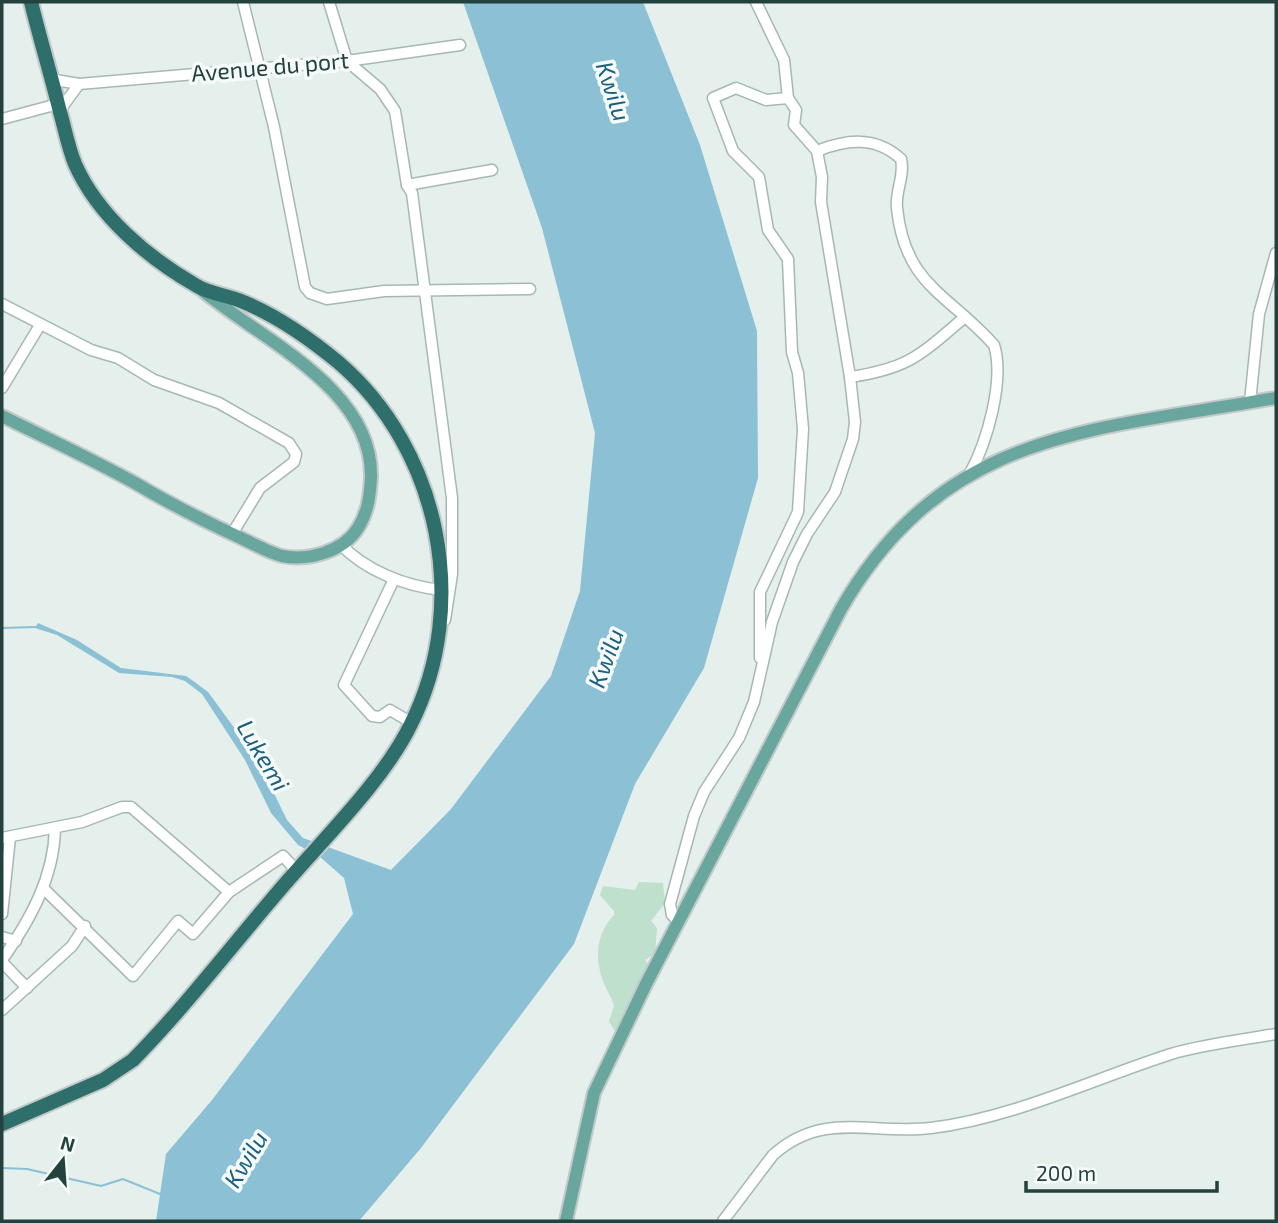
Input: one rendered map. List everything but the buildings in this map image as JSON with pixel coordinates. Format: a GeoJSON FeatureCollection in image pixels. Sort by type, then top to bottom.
{"type":"FeatureCollection","features":[{"type":"Feature","properties":{"kind":"highway"},"geometry":{"type":"LineString","coordinates":[[2,1124],[103,1080],[133,1060],[345,814],[387,762],[412,723],[434,662],[441,590],[439,551],[427,495],[404,444],[370,394],[306,337],[241,301],[200,288],[138,246],[115,223],[76,166],[31,2]]}},
{"type":"Feature","properties":{"kind":"main road"},"geometry":{"type":"LineString","coordinates":[[2,415],[134,483],[173,507],[278,555],[301,559],[320,554],[340,544],[357,530],[370,500],[371,462],[362,434],[347,405],[286,351],[238,319],[200,288]]}},
{"type":"Feature","properties":{"kind":"main road"},"geometry":{"type":"LineString","coordinates":[[566,1221],[594,1093],[679,921],[856,583],[907,520],[942,491],[987,464],[1045,442],[1276,398]]}},
{"type":"Feature","properties":{"kind":"street"},"geometry":{"type":"LineString","coordinates":[[243,2],[261,67],[304,287],[310,293],[327,299],[384,291],[530,289]]}},
{"type":"Feature","properties":{"kind":"street"},"geometry":{"type":"LineString","coordinates":[[329,2],[347,61],[380,89],[395,111],[407,185],[412,193],[444,424],[454,532],[448,604],[434,662]]}},
{"type":"Feature","properties":{"kind":"street"},"geometry":{"type":"LineString","coordinates":[[679,921],[672,915],[670,904],[694,816],[704,792],[740,738],[762,669],[772,622],[793,562],[807,534],[835,492],[853,439],[855,422],[821,202],[822,177],[817,151],[796,128],[796,110],[788,98],[784,60],[756,2]]}},
{"type":"Feature","properties":{"kind":"street","name":"Avenue du port"},"geometry":{"type":"LineString","coordinates":[[50,79],[79,84],[347,61],[460,45]]}},
{"type":"Feature","properties":{"kind":"street"},"geometry":{"type":"LineString","coordinates":[[2,119],[59,107],[79,84]]}},
{"type":"Feature","properties":{"kind":"street"},"geometry":{"type":"LineString","coordinates":[[762,669],[757,606],[760,593],[798,512],[802,418],[798,373],[792,352],[788,259],[768,230],[758,177],[733,151],[713,98],[736,88],[766,100],[788,98]]}},
{"type":"Feature","properties":{"kind":"street"},"geometry":{"type":"LineString","coordinates":[[817,151],[835,144],[863,141],[884,147],[901,159],[903,168],[897,206],[909,255],[916,271],[994,345],[997,355],[987,435],[969,475]]}},
{"type":"Feature","properties":{"kind":"street"},"geometry":{"type":"LineString","coordinates":[[407,185],[492,170]]}},
{"type":"Feature","properties":{"kind":"street"},"geometry":{"type":"LineString","coordinates":[[1250,402],[1259,314],[1276,253]]}},
{"type":"Feature","properties":{"kind":"street"},"geometry":{"type":"LineString","coordinates":[[2,304],[91,351],[118,358],[154,380],[219,403],[289,443],[296,454],[294,463],[260,488],[232,534]]}},
{"type":"Feature","properties":{"kind":"street"},"geometry":{"type":"LineString","coordinates":[[850,377],[900,367],[916,358],[965,317]]}},
{"type":"Feature","properties":{"kind":"street"},"geometry":{"type":"LineString","coordinates":[[2,388],[40,325]]}},
{"type":"Feature","properties":{"kind":"street"},"geometry":{"type":"LineString","coordinates":[[340,544],[357,559],[394,579],[441,590]]}},
{"type":"Feature","properties":{"kind":"street"},"geometry":{"type":"LineString","coordinates":[[394,579],[344,685],[372,716],[380,717],[390,710],[412,723]]}},
{"type":"Feature","properties":{"kind":"street"},"geometry":{"type":"LineString","coordinates":[[2,914],[6,837],[55,828],[122,807],[131,807],[229,892]]}},
{"type":"Feature","properties":{"kind":"street"},"geometry":{"type":"LineString","coordinates":[[27,988],[2,961],[16,941],[43,888],[54,852],[55,828]]}},
{"type":"Feature","properties":{"kind":"street"},"geometry":{"type":"LineString","coordinates":[[43,888],[85,926],[133,976],[178,921],[193,934],[229,892],[283,856],[297,869]]}},
{"type":"Feature","properties":{"kind":"street"},"geometry":{"type":"LineString","coordinates":[[2,1010],[72,946],[85,926]]}},
{"type":"Feature","properties":{"kind":"street"},"geometry":{"type":"LineString","coordinates":[[2,937],[16,941]]}},
{"type":"Feature","properties":{"kind":"street"},"geometry":{"type":"LineString","coordinates":[[723,1221],[773,1155],[782,1147],[821,1128],[933,1128],[1025,1105],[1173,1054],[1276,1034]]}},
{"type":"Feature","properties":{"kind":"green space"},"geometry":{"type":"Polygon","coordinates":[[[639,882],[663,883],[665,903],[651,921],[657,928],[655,954],[645,960],[649,965],[619,1028],[614,1030],[609,1021],[614,1006],[600,972],[598,954],[601,937],[614,911],[600,895],[603,886],[635,890],[639,882]]]}},
{"type":"Feature","properties":{"kind":"water","name":"Kwilu"},"geometry":{"type":"Polygon","coordinates":[[[463,2],[643,2],[700,145],[757,331],[758,478],[704,668],[635,784],[574,944],[421,1148],[359,1221],[156,1221],[166,1154],[212,1100],[353,914],[344,878],[319,856],[298,845],[271,813],[245,760],[202,694],[185,681],[172,677],[119,673],[57,635],[35,628],[38,623],[77,640],[121,668],[186,676],[208,692],[238,733],[268,781],[287,820],[303,838],[391,870],[451,809],[551,676],[580,591],[595,433],[542,228],[463,2]]]}},
{"type":"Feature","properties":{"kind":"waterway","name":"Lukemi"},"geometry":{"type":"LineString","coordinates":[[2,628],[35,627]]}},
{"type":"Feature","properties":{"kind":"waterway"},"geometry":{"type":"LineString","coordinates":[[2,1168],[27,1169],[101,1186],[123,1179],[160,1194]]}}]}
